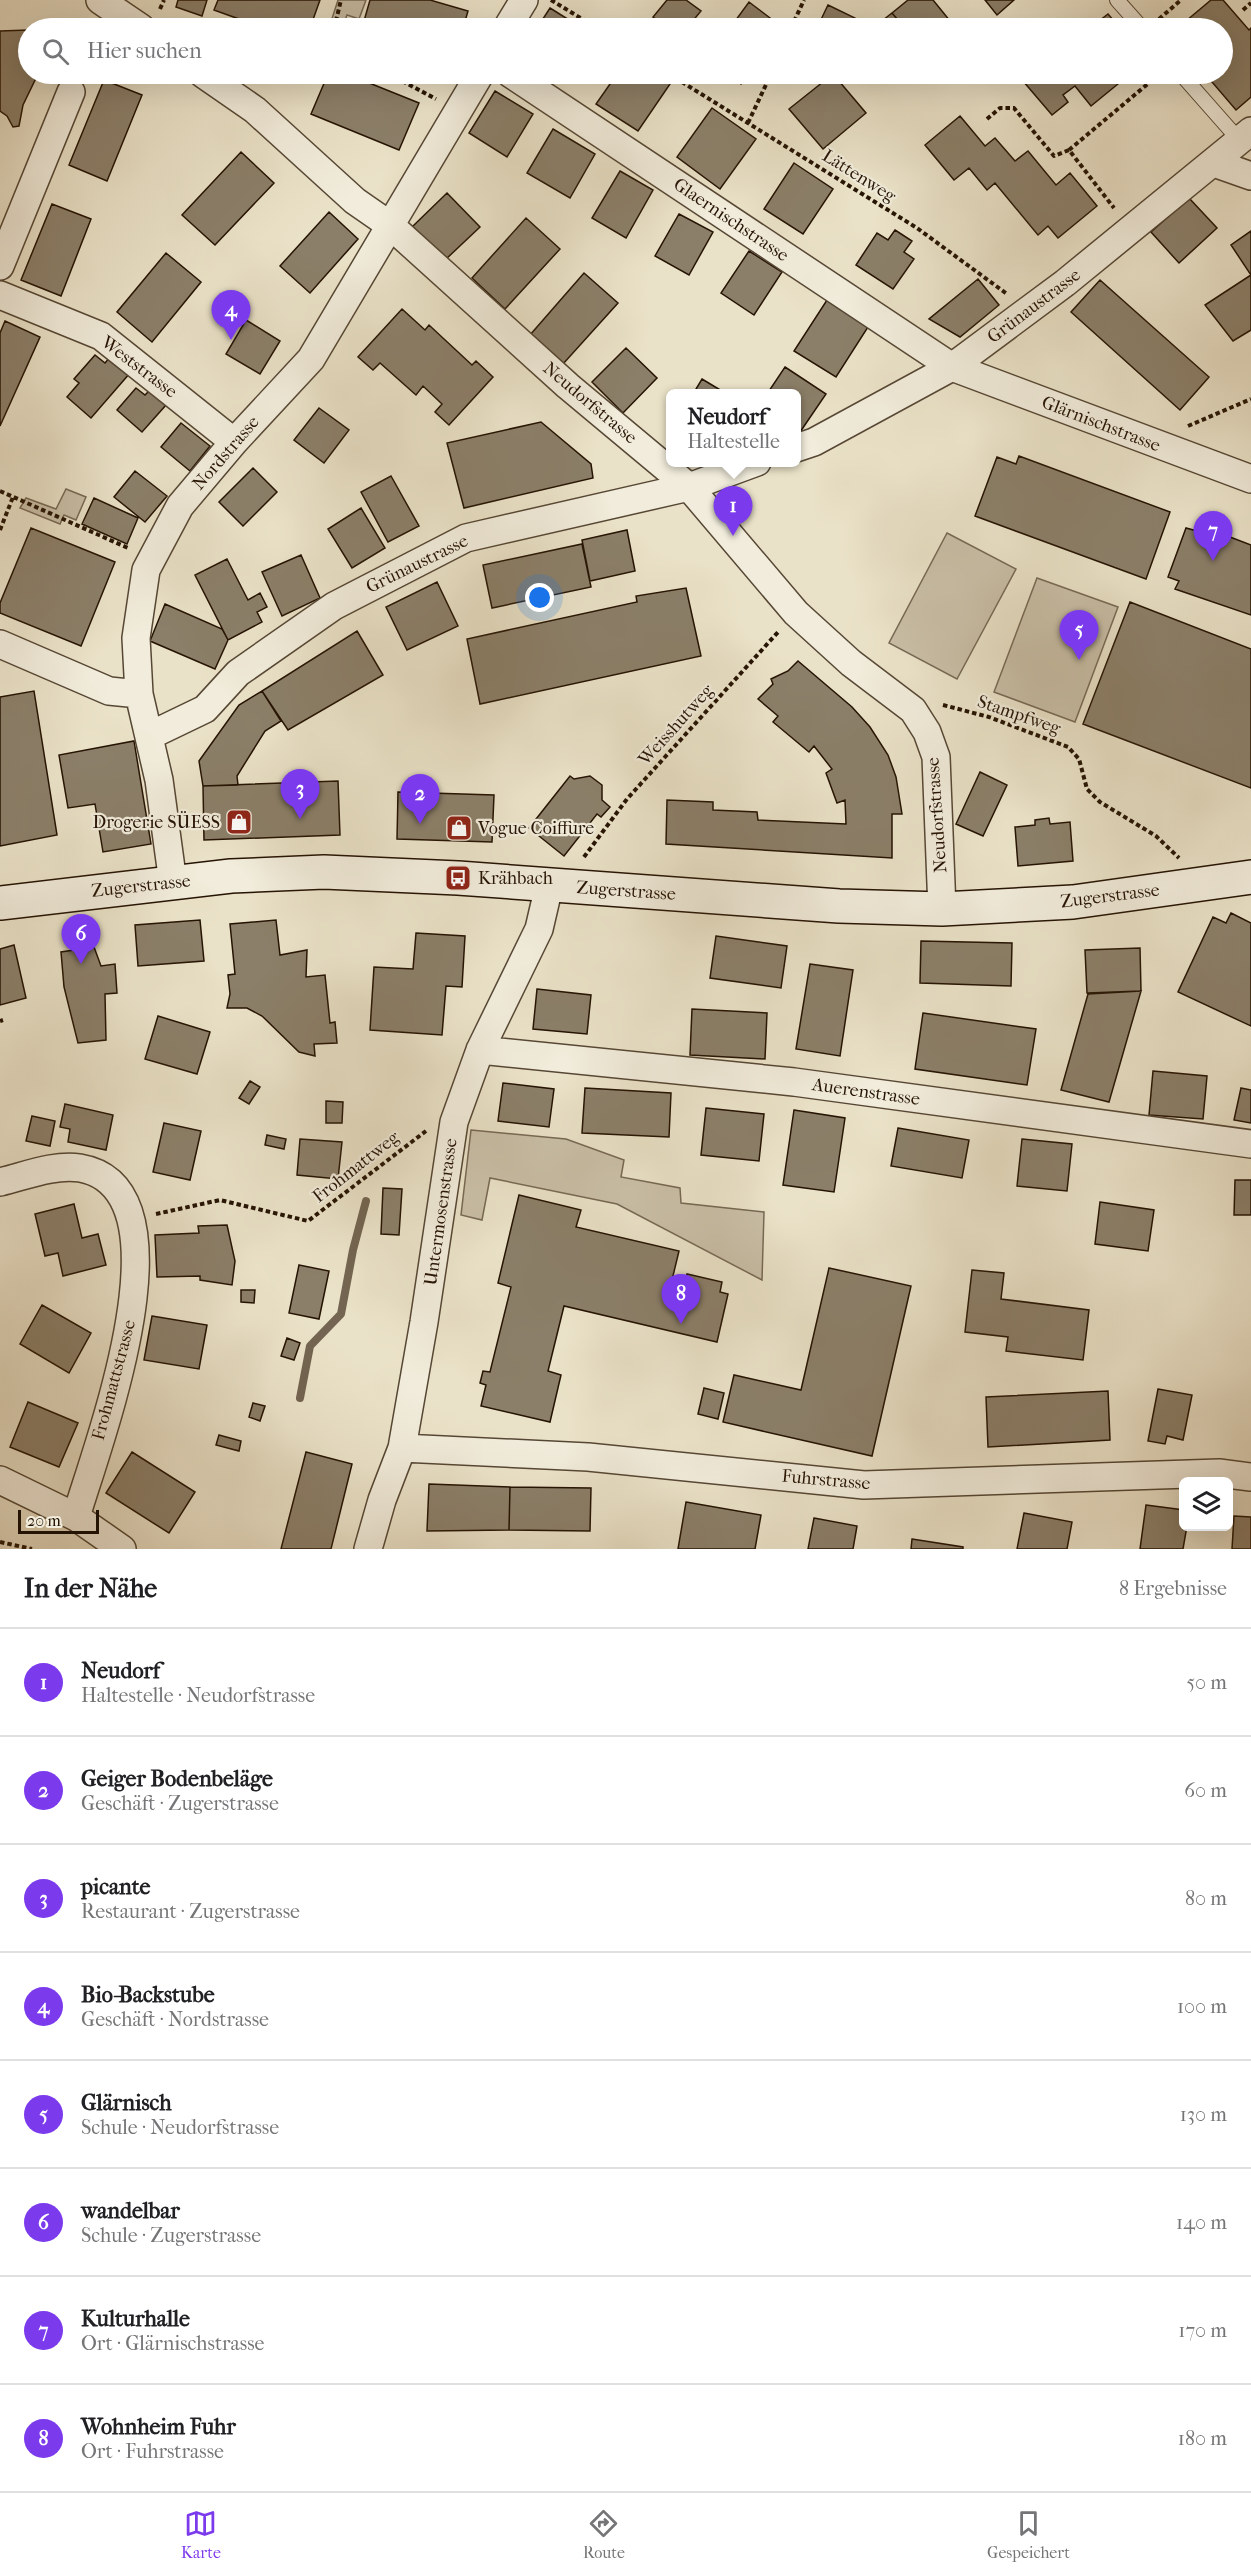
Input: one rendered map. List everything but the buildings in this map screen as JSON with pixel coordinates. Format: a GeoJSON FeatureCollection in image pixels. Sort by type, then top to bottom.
{"type":"FeatureCollection","features":[{"type":"Feature","properties":{"kind":"main road","name":"Zugerstrasse"},"geometry":{"type":"LineString","coordinates":[[0,903],[231,876],[324,872],[458,878],[839,906],[942,909],[1073,902],[1251,877]]}},
{"type":"Feature","properties":{"kind":"street"},"geometry":{"type":"LineString","coordinates":[[100,0],[126,18]]}},
{"type":"Feature","properties":{"kind":"street"},"geometry":{"type":"LineString","coordinates":[[513,18],[524,0]]}},
{"type":"Feature","properties":{"kind":"street","name":"Neudorfstrasse"},"geometry":{"type":"LineString","coordinates":[[217,84],[255,110],[355,201],[391,226],[568,386],[689,487],[796,613],[851,663],[913,710],[927,732],[936,757],[942,909]]}},
{"type":"Feature","properties":{"kind":"street","name":"Nordstrasse"},"geometry":{"type":"LineString","coordinates":[[173,883],[150,735],[139,694],[136,638],[146,570],[180,506],[234,442],[311,359],[474,84]]}},
{"type":"Feature","properties":{"kind":"street","name":"Glaernischstrasse"},"geometry":{"type":"LineString","coordinates":[[526,84],[952,367]]}},
{"type":"Feature","properties":{"kind":"street"},"geometry":{"type":"LineString","coordinates":[[0,266],[71,92]]}},
{"type":"Feature","properties":{"kind":"street","name":"Grünaustrasse"},"geometry":{"type":"LineString","coordinates":[[801,446],[814,442],[952,367],[1131,230],[1245,136]]}},
{"type":"Feature","properties":{"kind":"street"},"geometry":{"type":"LineString","coordinates":[[1214,163],[1251,176]]}},
{"type":"Feature","properties":{"kind":"street","name":"Weststrasse"},"geometry":{"type":"LineString","coordinates":[[0,295],[101,336],[234,442]]}},
{"type":"Feature","properties":{"kind":"street","name":"Glärnischstrasse"},"geometry":{"type":"LineString","coordinates":[[952,367],[1251,479]]}},
{"type":"Feature","properties":{"kind":"street","name":"Grünaustrasse"},"geometry":{"type":"LineString","coordinates":[[150,735],[205,709],[238,673],[334,606],[466,538],[689,487],[743,467]]}},
{"type":"Feature","properties":{"kind":"street"},"geometry":{"type":"LineString","coordinates":[[0,644],[109,691],[139,694]]}},
{"type":"Feature","properties":{"kind":"street","name":"Untermosenstrasse"},"geometry":{"type":"LineString","coordinates":[[368,1549],[382,1500],[402,1448],[424,1322],[454,1122],[480,1050],[538,929],[549,886]]}},
{"type":"Feature","properties":{"kind":"street","name":"Auerenstrasse"},"geometry":{"type":"LineString","coordinates":[[480,1050],[794,1082],[1251,1144]]}},
{"type":"Feature","properties":{"kind":"street","name":"Frohmattstrasse"},"geometry":{"type":"LineString","coordinates":[[0,1182],[62,1168],[81,1168],[99,1175],[114,1186],[132,1219],[136,1284],[128,1339],[76,1517]]}},
{"type":"Feature","properties":{"kind":"street","name":"Fuhrstrasse"},"geometry":{"type":"LineString","coordinates":[[402,1448],[588,1457],[864,1485],[1219,1473],[1251,1477]]}},
{"type":"Feature","properties":{"kind":"street"},"geometry":{"type":"LineString","coordinates":[[0,1480],[76,1517],[122,1549]]}},
{"type":"Feature","properties":{"kind":"lane"},"geometry":{"type":"LineString","coordinates":[[1117,0],[1133,18]]}},
{"type":"Feature","properties":{"kind":"lane"},"geometry":{"type":"LineString","coordinates":[[1191,84],[1245,136]]}},
{"type":"Feature","properties":{"kind":"path"},"geometry":{"type":"LineString","coordinates":[[337,18],[341,0]]}},
{"type":"Feature","properties":{"kind":"path"},"geometry":{"type":"LineString","coordinates":[[551,0],[581,18]]}},
{"type":"Feature","properties":{"kind":"path"},"geometry":{"type":"LineString","coordinates":[[796,18],[804,0]]}},
{"type":"Feature","properties":{"kind":"path"},"geometry":{"type":"LineString","coordinates":[[1160,18],[1181,0]]}},
{"type":"Feature","properties":{"kind":"path"},"geometry":{"type":"LineString","coordinates":[[1243,10],[1251,3]]}},
{"type":"Feature","properties":{"kind":"path"},"geometry":{"type":"LineString","coordinates":[[408,84],[458,110]]}},
{"type":"Feature","properties":{"kind":"path","name":"Lättenweg"},"geometry":{"type":"LineString","coordinates":[[685,84],[917,228],[1029,310]]}},
{"type":"Feature","properties":{"kind":"path"},"geometry":{"type":"LineString","coordinates":[[748,123],[766,84]]}},
{"type":"Feature","properties":{"kind":"path"},"geometry":{"type":"LineString","coordinates":[[987,118],[1000,108],[1014,108],[1054,156],[1069,150],[1148,84]]}},
{"type":"Feature","properties":{"kind":"path"},"geometry":{"type":"LineString","coordinates":[[1069,150],[1131,230]]}},
{"type":"Feature","properties":{"kind":"path"},"geometry":{"type":"LineString","coordinates":[[1151,443],[1251,399]]}},
{"type":"Feature","properties":{"kind":"path"},"geometry":{"type":"LineString","coordinates":[[0,491],[151,559]]}},
{"type":"Feature","properties":{"kind":"path"},"geometry":{"type":"LineString","coordinates":[[0,530],[13,497]]}},
{"type":"Feature","properties":{"kind":"path","name":"Weisshutweg"},"geometry":{"type":"LineString","coordinates":[[585,861],[584,856],[627,799],[796,613]]}},
{"type":"Feature","properties":{"kind":"path","name":"Stampfweg"},"geometry":{"type":"LineString","coordinates":[[913,710],[939,704],[989,717],[1068,747],[1079,759],[1087,789],[1100,802],[1156,836],[1181,859],[1186,886]]}},
{"type":"Feature","properties":{"kind":"path","name":"Frohmattweg"},"geometry":{"type":"LineString","coordinates":[[132,1219],[220,1200],[308,1221],[434,1125],[454,1122]]}},
{"type":"Feature","properties":{"kind":"path"},"geometry":{"type":"LineString","coordinates":[[0,1542],[32,1549]]}},
{"type":"Feature","properties":{"kind":"shaded area"},"geometry":{"type":"Polygon","coordinates":[[[338,0],[366,0],[359,18],[347,15],[346,18],[332,18],[338,0]]]}},
{"type":"Feature","properties":{"kind":"shaded area"},"geometry":{"type":"Polygon","coordinates":[[[66,489],[86,497],[76,520],[64,515],[60,524],[20,508],[26,498],[56,509],[66,489]]]}},
{"type":"Feature","properties":{"kind":"shaded area"},"geometry":{"type":"Polygon","coordinates":[[[947,533],[1016,569],[957,679],[889,643],[947,533]]]}},
{"type":"Feature","properties":{"kind":"shaded area"},"geometry":{"type":"Polygon","coordinates":[[[1037,578],[1118,607],[1075,722],[994,692],[1037,578]]]}},
{"type":"Feature","properties":{"kind":"shaded area"},"geometry":{"type":"Polygon","coordinates":[[[471,1130],[566,1139],[624,1160],[621,1177],[680,1188],[681,1203],[764,1212],[762,1280],[617,1204],[490,1178],[482,1220],[461,1215],[471,1130]]]}},
{"type":"Feature","properties":{"kind":"waterway"},"geometry":{"type":"LineString","coordinates":[[300,1398],[310,1346],[341,1314],[353,1250],[366,1201]]}},
{"type":"Feature","properties":{"kind":"place","name":"Bio-Backstube"},"geometry":{"type":"Point","coordinates":[231,340]}},
{"type":"Feature","properties":{"kind":"place","name":"Neudorf"},"geometry":{"type":"Point","coordinates":[733,536]}},
{"type":"Feature","properties":{"kind":"place","name":"Kulturhalle"},"geometry":{"type":"Point","coordinates":[1213,561]}},
{"type":"Feature","properties":{"kind":"place","name":"Glärnisch"},"geometry":{"type":"Point","coordinates":[1079,660]}},
{"type":"Feature","properties":{"kind":"place","name":"picante"},"geometry":{"type":"Point","coordinates":[300,819]}},
{"type":"Feature","properties":{"kind":"place","name":"Drogerie SÜESS"},"geometry":{"type":"Point","coordinates":[239,822]}},
{"type":"Feature","properties":{"kind":"place","name":"Geiger Bodenbeläge"},"geometry":{"type":"Point","coordinates":[420,824]}},
{"type":"Feature","properties":{"kind":"place","name":"Vogue Coiffure"},"geometry":{"type":"Point","coordinates":[459,828]}},
{"type":"Feature","properties":{"kind":"place","name":"Krähbach"},"geometry":{"type":"Point","coordinates":[458,878]}},
{"type":"Feature","properties":{"kind":"place","name":"wandelbar"},"geometry":{"type":"Point","coordinates":[81,964]}},
{"type":"Feature","properties":{"kind":"place","name":"Wohnheim Fuhr"},"geometry":{"type":"Point","coordinates":[681,1324]}}]}
